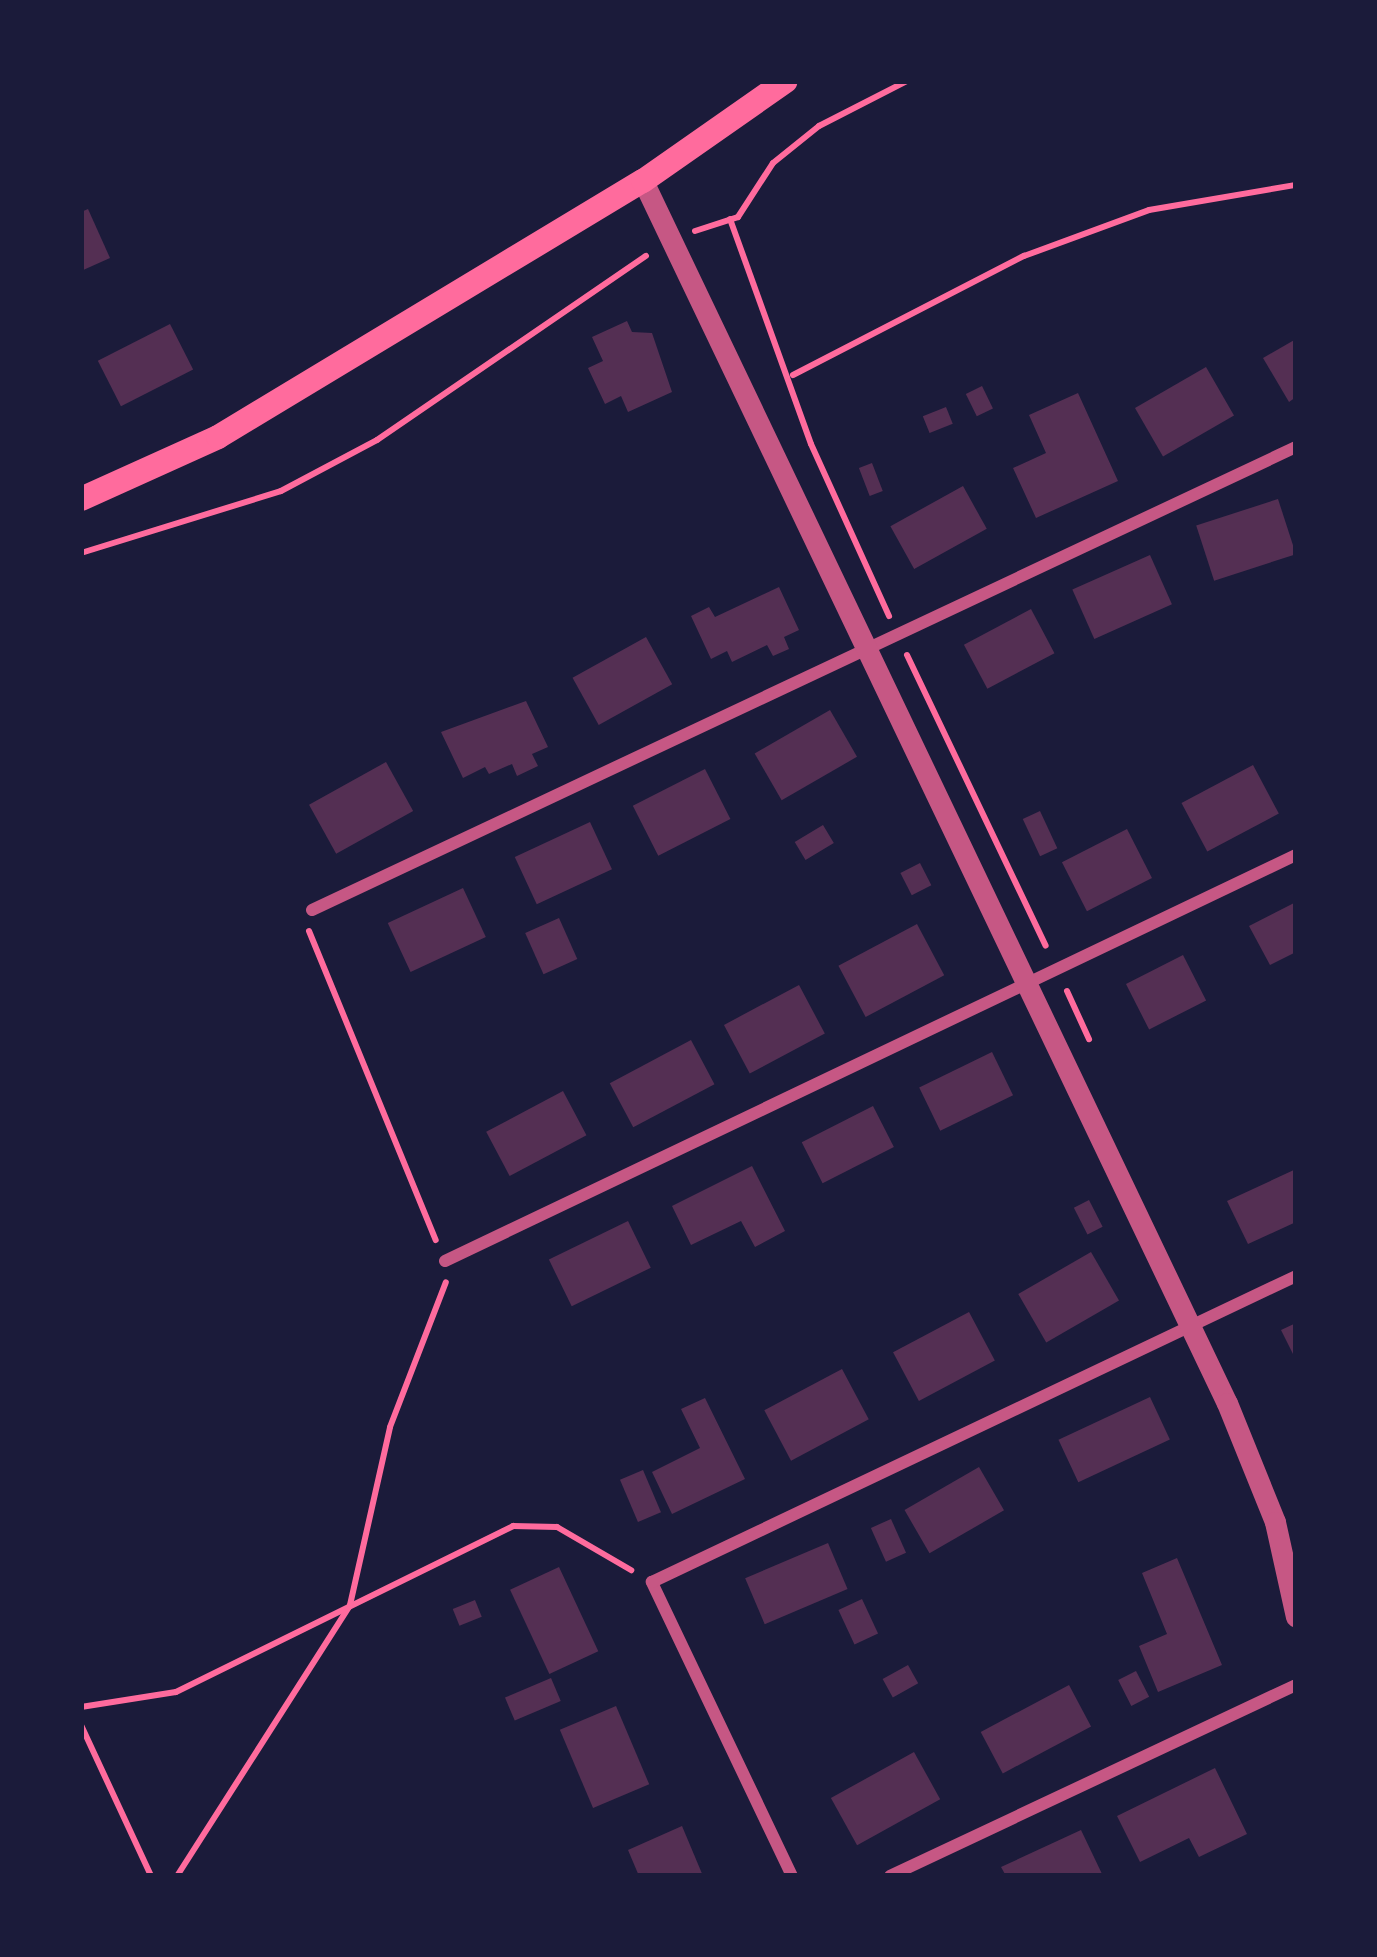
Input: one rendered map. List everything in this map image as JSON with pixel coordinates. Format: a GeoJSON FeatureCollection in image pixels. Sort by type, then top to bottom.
{"type":"FeatureCollection","features":[{"type":"Feature","properties":{"kind":"main road"},"geometry":{"type":"LineString","coordinates":[[81,499],[218,437],[643,181],[786,81]]}},
{"type":"Feature","properties":{"kind":"street"},"geometry":{"type":"LineString","coordinates":[[643,181],[676,237],[1191,1327],[1275,1522],[1296,1617]]}},
{"type":"Feature","properties":{"kind":"street"},"geometry":{"type":"LineString","coordinates":[[312,910],[1296,447]]}},
{"type":"Feature","properties":{"kind":"street"},"geometry":{"type":"LineString","coordinates":[[445,1261],[1296,855]]}},
{"type":"Feature","properties":{"kind":"street"},"geometry":{"type":"LineString","coordinates":[[792,1876],[652,1582],[1296,1276]]}},
{"type":"Feature","properties":{"kind":"street"},"geometry":{"type":"LineString","coordinates":[[890,1876],[1296,1685]]}},
{"type":"Feature","properties":{"kind":"path"},"geometry":{"type":"LineString","coordinates":[[81,553],[281,491],[377,440],[676,237],[730,219],[773,163],[819,126],[907,81]]}},
{"type":"Feature","properties":{"kind":"path"},"geometry":{"type":"LineString","coordinates":[[793,375],[1024,256],[1149,210],[1296,184]]}},
{"type":"Feature","properties":{"kind":"path"},"geometry":{"type":"LineString","coordinates":[[730,219],[737,256],[793,375],[811,444],[1096,1055]]}},
{"type":"Feature","properties":{"kind":"path"},"geometry":{"type":"LineString","coordinates":[[177,1876],[350,1605],[390,1427],[448,1293],[445,1261],[308,936],[312,910]]}},
{"type":"Feature","properties":{"kind":"path"},"geometry":{"type":"LineString","coordinates":[[81,1707],[176,1692],[513,1526],[557,1527],[652,1582]]}},
{"type":"Feature","properties":{"kind":"path"},"geometry":{"type":"LineString","coordinates":[[81,1725],[151,1876]]}},
{"type":"Feature","properties":{"kind":"building"},"geometry":{"type":"Polygon","coordinates":[[[88,209],[110,258],[81,271],[81,212],[88,209]]]}},
{"type":"Feature","properties":{"kind":"building"},"geometry":{"type":"Polygon","coordinates":[[[627,321],[632,332],[652,333],[672,392],[628,412],[621,396],[605,404],[588,368],[603,361],[592,337],[627,321]]]}},
{"type":"Feature","properties":{"kind":"building"},"geometry":{"type":"Polygon","coordinates":[[[170,324],[193,369],[121,406],[98,361],[170,324]]]}},
{"type":"Feature","properties":{"kind":"building"},"geometry":{"type":"Polygon","coordinates":[[[1296,339],[1296,397],[1289,402],[1263,358],[1296,339]]]}},
{"type":"Feature","properties":{"kind":"building"},"geometry":{"type":"Polygon","coordinates":[[[1206,367],[1234,415],[1163,456],[1135,408],[1206,367]]]}},
{"type":"Feature","properties":{"kind":"building"},"geometry":{"type":"Polygon","coordinates":[[[982,386],[993,408],[977,416],[966,394],[982,386]]]}},
{"type":"Feature","properties":{"kind":"building"},"geometry":{"type":"Polygon","coordinates":[[[1078,393],[1118,481],[1036,518],[1013,468],[1046,453],[1029,415],[1078,393]]]}},
{"type":"Feature","properties":{"kind":"building"},"geometry":{"type":"Polygon","coordinates":[[[946,407],[953,424],[930,433],[923,416],[946,407]]]}},
{"type":"Feature","properties":{"kind":"building"},"geometry":{"type":"Polygon","coordinates":[[[872,463],[883,491],[870,496],[859,468],[872,463]]]}},
{"type":"Feature","properties":{"kind":"building"},"geometry":{"type":"Polygon","coordinates":[[[963,486],[987,529],[914,569],[890,526],[963,486]]]}},
{"type":"Feature","properties":{"kind":"building"},"geometry":{"type":"Polygon","coordinates":[[[1278,499],[1296,554],[1214,581],[1196,526],[1278,499]]]}},
{"type":"Feature","properties":{"kind":"building"},"geometry":{"type":"Polygon","coordinates":[[[1150,555],[1172,604],[1094,639],[1072,590],[1150,555]]]}},
{"type":"Feature","properties":{"kind":"building"},"geometry":{"type":"Polygon","coordinates":[[[779,587],[799,630],[784,637],[789,649],[773,656],[767,645],[732,662],[727,651],[711,659],[691,616],[709,607],[715,617],[779,587]]]}},
{"type":"Feature","properties":{"kind":"building"},"geometry":{"type":"Polygon","coordinates":[[[1031,609],[1054,653],[987,689],[964,645],[1031,609]]]}},
{"type":"Feature","properties":{"kind":"building"},"geometry":{"type":"Polygon","coordinates":[[[646,637],[672,684],[599,725],[573,678],[646,637]]]}},
{"type":"Feature","properties":{"kind":"building"},"geometry":{"type":"Polygon","coordinates":[[[526,701],[548,747],[532,754],[538,766],[517,776],[512,764],[489,774],[485,767],[463,778],[441,732],[526,701]]]}},
{"type":"Feature","properties":{"kind":"building"},"geometry":{"type":"Polygon","coordinates":[[[830,710],[857,757],[782,800],[755,754],[830,710]]]}},
{"type":"Feature","properties":{"kind":"building"},"geometry":{"type":"Polygon","coordinates":[[[386,762],[413,811],[336,854],[309,805],[386,762]]]}},
{"type":"Feature","properties":{"kind":"building"},"geometry":{"type":"Polygon","coordinates":[[[1253,765],[1279,814],[1207,852],[1181,803],[1253,765]]]}},
{"type":"Feature","properties":{"kind":"building"},"geometry":{"type":"Polygon","coordinates":[[[705,769],[730,819],[658,856],[633,806],[705,769]]]}},
{"type":"Feature","properties":{"kind":"building"},"geometry":{"type":"Polygon","coordinates":[[[1040,811],[1057,848],[1040,856],[1023,819],[1040,811]]]}},
{"type":"Feature","properties":{"kind":"building"},"geometry":{"type":"Polygon","coordinates":[[[590,822],[612,869],[537,904],[515,857],[590,822]]]}},
{"type":"Feature","properties":{"kind":"building"},"geometry":{"type":"Polygon","coordinates":[[[823,825],[834,843],[806,860],[795,842],[823,825]]]}},
{"type":"Feature","properties":{"kind":"building"},"geometry":{"type":"Polygon","coordinates":[[[1127,829],[1152,878],[1087,911],[1062,862],[1127,829]]]}},
{"type":"Feature","properties":{"kind":"building"},"geometry":{"type":"Polygon","coordinates":[[[920,863],[931,885],[912,895],[900,873],[920,863]]]}},
{"type":"Feature","properties":{"kind":"building"},"geometry":{"type":"Polygon","coordinates":[[[463,888],[486,937],[411,972],[388,923],[463,888]]]}},
{"type":"Feature","properties":{"kind":"building"},"geometry":{"type":"Polygon","coordinates":[[[1296,902],[1296,952],[1270,965],[1249,926],[1296,902]]]}},
{"type":"Feature","properties":{"kind":"building"},"geometry":{"type":"Polygon","coordinates":[[[559,918],[577,959],[544,974],[525,933],[559,918]]]}},
{"type":"Feature","properties":{"kind":"building"},"geometry":{"type":"Polygon","coordinates":[[[917,924],[944,975],[866,1017],[838,966],[917,924]]]}},
{"type":"Feature","properties":{"kind":"building"},"geometry":{"type":"Polygon","coordinates":[[[1183,955],[1206,1000],[1149,1029],[1126,984],[1183,955]]]}},
{"type":"Feature","properties":{"kind":"building"},"geometry":{"type":"Polygon","coordinates":[[[799,985],[825,1034],[750,1073],[724,1025],[799,985]]]}},
{"type":"Feature","properties":{"kind":"building"},"geometry":{"type":"Polygon","coordinates":[[[691,1040],[714,1084],[633,1127],[610,1083],[691,1040]]]}},
{"type":"Feature","properties":{"kind":"building"},"geometry":{"type":"Polygon","coordinates":[[[992,1052],[1013,1095],[940,1131],[919,1088],[992,1052]]]}},
{"type":"Feature","properties":{"kind":"building"},"geometry":{"type":"Polygon","coordinates":[[[563,1091],[586,1135],[510,1176],[486,1132],[563,1091]]]}},
{"type":"Feature","properties":{"kind":"building"},"geometry":{"type":"Polygon","coordinates":[[[873,1106],[894,1147],[823,1183],[802,1142],[873,1106]]]}},
{"type":"Feature","properties":{"kind":"building"},"geometry":{"type":"Polygon","coordinates":[[[752,1166],[785,1231],[755,1247],[741,1221],[691,1245],[672,1206],[752,1166]]]}},
{"type":"Feature","properties":{"kind":"building"},"geometry":{"type":"Polygon","coordinates":[[[1296,1169],[1296,1222],[1248,1244],[1227,1201],[1296,1169]]]}},
{"type":"Feature","properties":{"kind":"building"},"geometry":{"type":"Polygon","coordinates":[[[1089,1200],[1103,1227],[1087,1234],[1074,1208],[1089,1200]]]}},
{"type":"Feature","properties":{"kind":"building"},"geometry":{"type":"Polygon","coordinates":[[[628,1221],[651,1268],[572,1306],[549,1260],[628,1221]]]}},
{"type":"Feature","properties":{"kind":"building"},"geometry":{"type":"Polygon","coordinates":[[[1091,1252],[1119,1300],[1046,1342],[1018,1294],[1091,1252]]]}},
{"type":"Feature","properties":{"kind":"building"},"geometry":{"type":"Polygon","coordinates":[[[969,1312],[995,1361],[919,1401],[893,1352],[969,1312]]]}},
{"type":"Feature","properties":{"kind":"building"},"geometry":{"type":"Polygon","coordinates":[[[1296,1323],[1296,1360],[1281,1330],[1296,1323]]]}},
{"type":"Feature","properties":{"kind":"building"},"geometry":{"type":"Polygon","coordinates":[[[842,1369],[869,1419],[791,1461],[764,1410],[842,1369]]]}},
{"type":"Feature","properties":{"kind":"building"},"geometry":{"type":"Polygon","coordinates":[[[1150,1397],[1170,1440],[1078,1482],[1058,1440],[1150,1397]]]}},
{"type":"Feature","properties":{"kind":"building"},"geometry":{"type":"Polygon","coordinates":[[[705,1398],[745,1479],[672,1514],[652,1472],[700,1448],[681,1409],[705,1398]]]}},
{"type":"Feature","properties":{"kind":"building"},"geometry":{"type":"Polygon","coordinates":[[[979,1467],[1004,1510],[930,1553],[905,1510],[979,1467]]]}},
{"type":"Feature","properties":{"kind":"building"},"geometry":{"type":"Polygon","coordinates":[[[643,1470],[661,1512],[638,1522],[620,1480],[643,1470]]]}},
{"type":"Feature","properties":{"kind":"building"},"geometry":{"type":"Polygon","coordinates":[[[891,1519],[906,1553],[886,1562],[871,1528],[891,1519]]]}},
{"type":"Feature","properties":{"kind":"building"},"geometry":{"type":"Polygon","coordinates":[[[828,1543],[848,1589],[765,1624],[745,1578],[828,1543]]]}},
{"type":"Feature","properties":{"kind":"building"},"geometry":{"type":"Polygon","coordinates":[[[1177,1558],[1222,1665],[1158,1692],[1139,1646],[1167,1634],[1142,1573],[1177,1558]]]}},
{"type":"Feature","properties":{"kind":"building"},"geometry":{"type":"Polygon","coordinates":[[[559,1567],[598,1651],[549,1674],[510,1590],[559,1567]]]}},
{"type":"Feature","properties":{"kind":"building"},"geometry":{"type":"Polygon","coordinates":[[[862,1599],[878,1633],[854,1644],[838,1610],[862,1599]]]}},
{"type":"Feature","properties":{"kind":"building"},"geometry":{"type":"Polygon","coordinates":[[[475,1600],[482,1617],[459,1626],[453,1609],[475,1600]]]}},
{"type":"Feature","properties":{"kind":"building"},"geometry":{"type":"Polygon","coordinates":[[[908,1665],[918,1683],[893,1697],[883,1679],[908,1665]]]}},
{"type":"Feature","properties":{"kind":"building"},"geometry":{"type":"Polygon","coordinates":[[[1136,1671],[1149,1697],[1131,1706],[1118,1680],[1136,1671]]]}},
{"type":"Feature","properties":{"kind":"building"},"geometry":{"type":"Polygon","coordinates":[[[551,1678],[561,1701],[515,1721],[505,1698],[551,1678]]]}},
{"type":"Feature","properties":{"kind":"building"},"geometry":{"type":"Polygon","coordinates":[[[1069,1685],[1091,1726],[1003,1773],[981,1732],[1069,1685]]]}},
{"type":"Feature","properties":{"kind":"building"},"geometry":{"type":"Polygon","coordinates":[[[616,1706],[649,1784],[593,1808],[560,1730],[616,1706]]]}},
{"type":"Feature","properties":{"kind":"building"},"geometry":{"type":"Polygon","coordinates":[[[914,1752],[940,1799],[857,1845],[831,1798],[914,1752]]]}},
{"type":"Feature","properties":{"kind":"building"},"geometry":{"type":"Polygon","coordinates":[[[1215,1768],[1247,1834],[1199,1857],[1189,1838],[1140,1862],[1117,1816],[1215,1768]]]}},
{"type":"Feature","properties":{"kind":"building"},"geometry":{"type":"Polygon","coordinates":[[[682,1826],[703,1876],[639,1876],[628,1850],[682,1826]]]}},
{"type":"Feature","properties":{"kind":"building"},"geometry":{"type":"Polygon","coordinates":[[[1081,1830],[1103,1876],[1006,1876],[1001,1867],[1081,1830]]]}}]}
